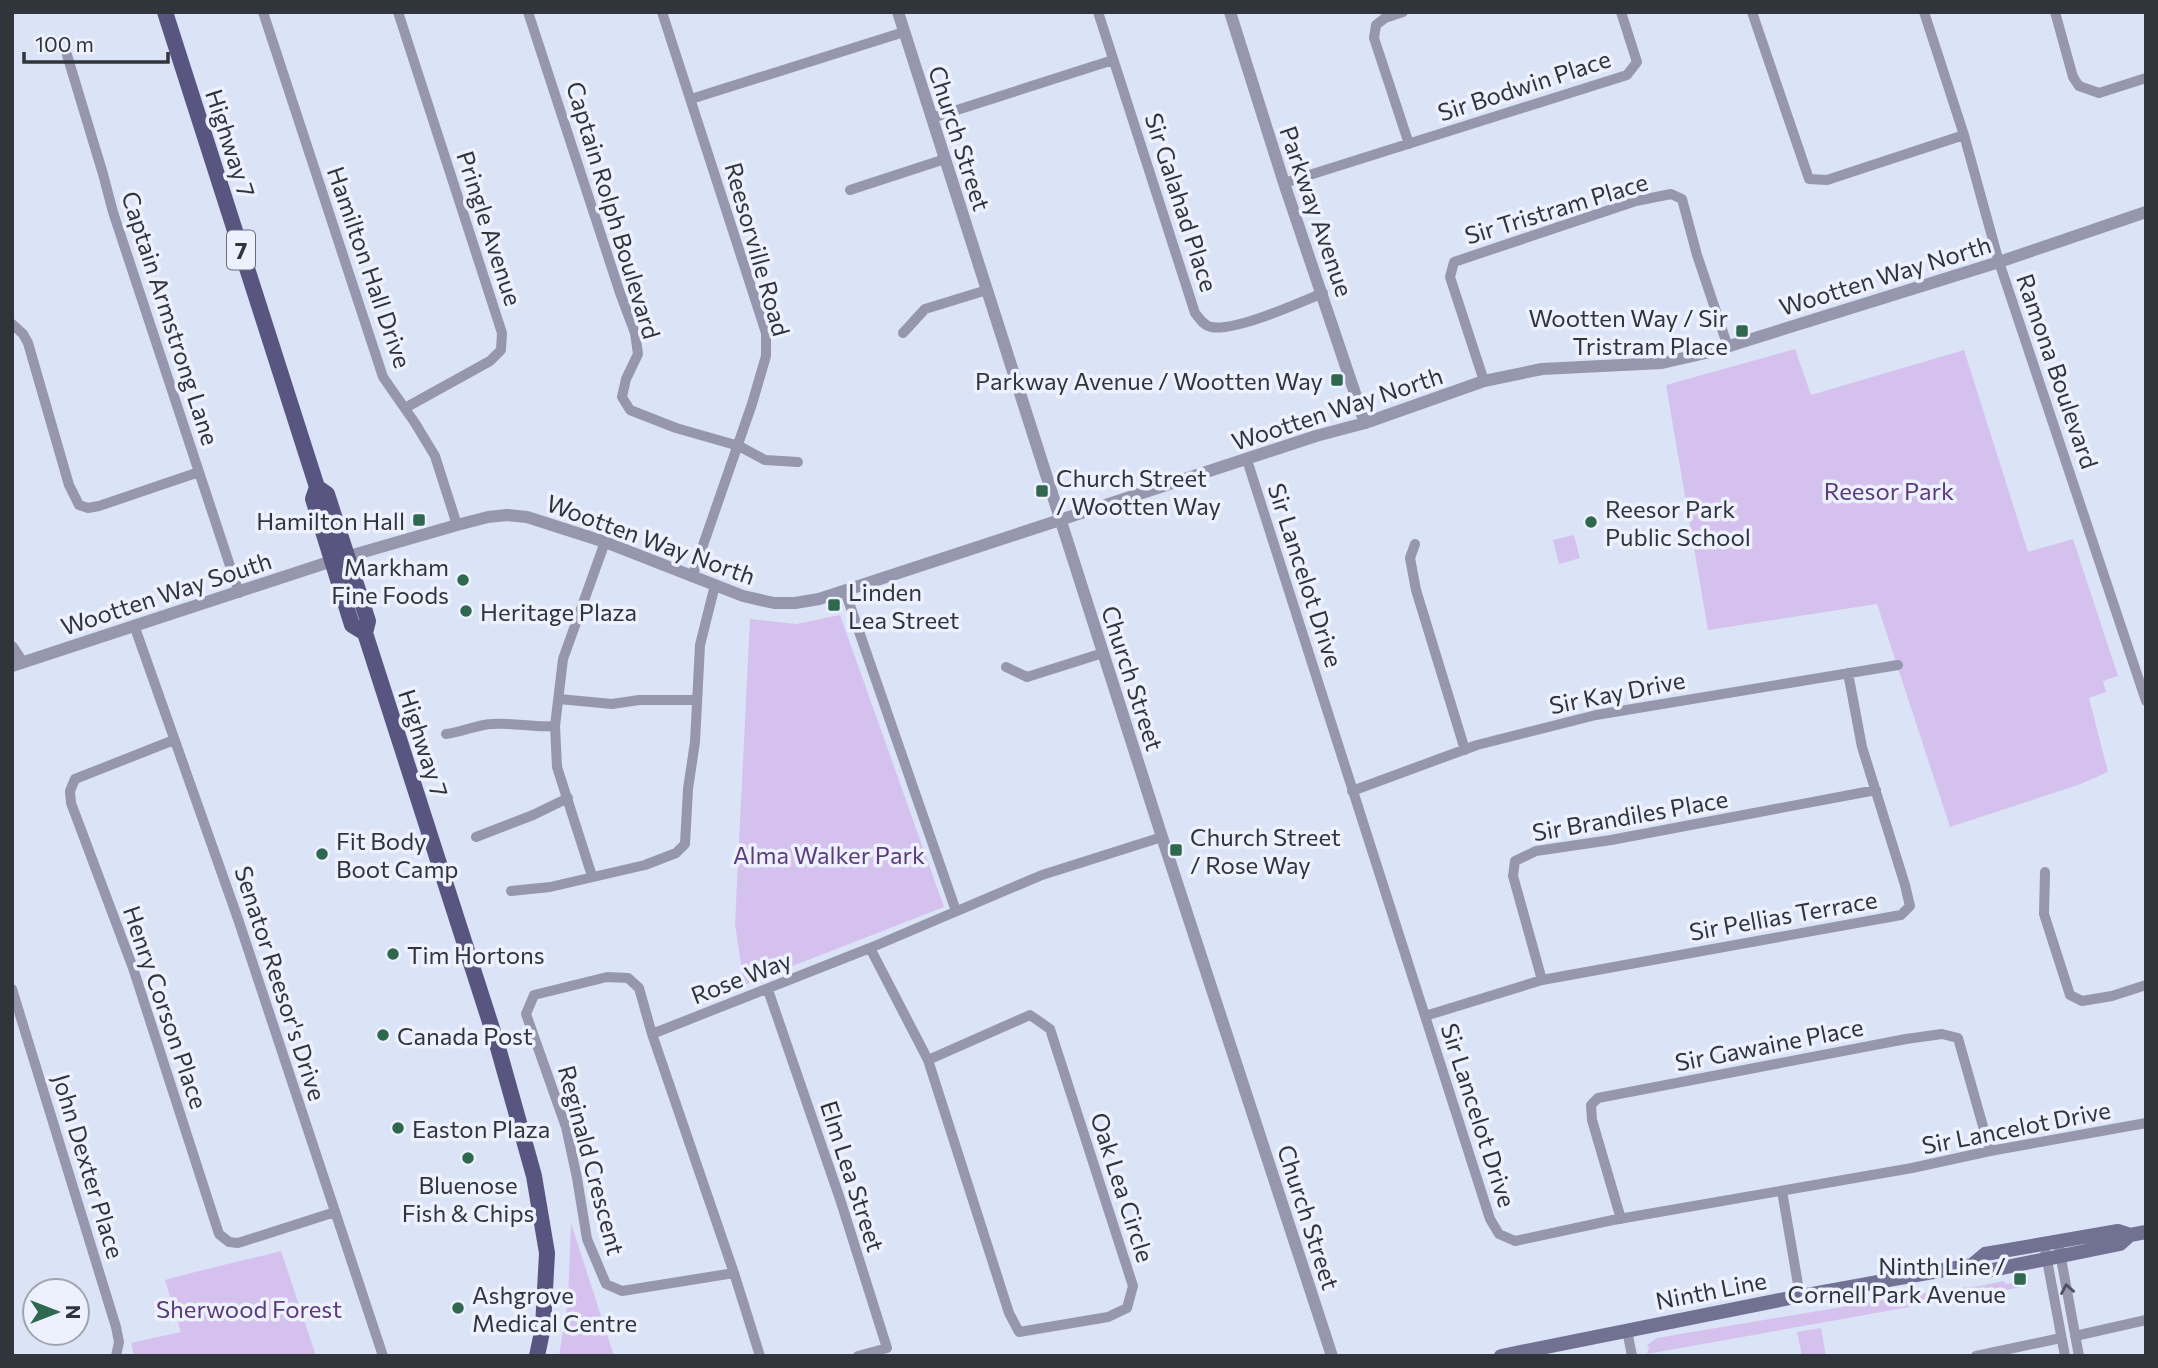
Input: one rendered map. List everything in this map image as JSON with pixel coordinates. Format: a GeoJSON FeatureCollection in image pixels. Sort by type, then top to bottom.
{"type":"FeatureCollection","features":[{"type":"Feature","properties":{"kind":"main road","name":"Highway 7"},"geometry":{"type":"LineString","coordinates":[[165,12],[317,487],[313,499],[340,559],[352,625],[365,633],[497,1044],[534,1176],[547,1253],[543,1327],[537,1356]]}},
{"type":"Feature","properties":{"kind":"main road","name":"Ninth Line"},"geometry":{"type":"LineString","coordinates":[[1501,1356],[1800,1296],[1972,1265],[1985,1254],[2118,1231],[2130,1235],[2146,1233]]}},
{"type":"Feature","properties":{"kind":"main road","name":"Ninth Line"},"geometry":{"type":"LineString","coordinates":[[1972,1265],[1987,1271],[2120,1244],[2130,1235]]}},
{"type":"Feature","properties":{"kind":"street","name":"Hamilton Hall Drive"},"geometry":{"type":"LineString","coordinates":[[263,12],[383,377],[435,456],[457,525]]}},
{"type":"Feature","properties":{"kind":"street","name":"Pringle Avenue"},"geometry":{"type":"LineString","coordinates":[[398,12],[502,333],[502,349],[490,360],[405,408]]}},
{"type":"Feature","properties":{"kind":"street","name":"Captain Rolph Boulevard"},"geometry":{"type":"LineString","coordinates":[[528,12],[635,332],[638,354],[626,379],[622,397],[630,410],[676,428],[739,446],[765,460],[797,461]]}},
{"type":"Feature","properties":{"kind":"street","name":"Reesorville Road"},"geometry":{"type":"LineString","coordinates":[[662,12],[766,333],[766,356],[739,446],[692,577]]}},
{"type":"Feature","properties":{"kind":"street","name":"Church Street"},"geometry":{"type":"LineString","coordinates":[[898,12],[1162,837],[1332,1356]]}},
{"type":"Feature","properties":{"kind":"street","name":"Sir Galahad Place"},"geometry":{"type":"LineString","coordinates":[[1098,12],[1195,313],[1204,324],[1230,327],[1323,293]]}},
{"type":"Feature","properties":{"kind":"street","name":"Parkway Avenue"},"geometry":{"type":"LineString","coordinates":[[1230,12],[1284,183],[1366,423]]}},
{"type":"Feature","properties":{"kind":"street"},"geometry":{"type":"LineString","coordinates":[[1403,12],[1376,24],[1374,38],[1409,144]]}},
{"type":"Feature","properties":{"kind":"street","name":"Sir Bodwin Place"},"geometry":{"type":"LineString","coordinates":[[1284,183],[1627,75],[1637,62],[1621,12]]}},
{"type":"Feature","properties":{"kind":"street"},"geometry":{"type":"LineString","coordinates":[[1752,12],[1808,179],[1827,180],[1964,135]]}},
{"type":"Feature","properties":{"kind":"street","name":"Ramona Boulevard"},"geometry":{"type":"LineString","coordinates":[[1924,12],[1964,135],[1999,262],[2146,701]]}},
{"type":"Feature","properties":{"kind":"street"},"geometry":{"type":"LineString","coordinates":[[2055,12],[2073,76],[2079,86],[2099,93],[2146,78]]}},
{"type":"Feature","properties":{"kind":"street"},"geometry":{"type":"LineString","coordinates":[[691,99],[904,32]]}},
{"type":"Feature","properties":{"kind":"street","name":"Captain Armstrong Lane"},"geometry":{"type":"LineString","coordinates":[[67,55],[113,212],[239,593]]}},
{"type":"Feature","properties":{"kind":"street"},"geometry":{"type":"LineString","coordinates":[[932,118],[1113,60]]}},
{"type":"Feature","properties":{"kind":"street"},"geometry":{"type":"LineString","coordinates":[[850,190],[945,159]]}},
{"type":"Feature","properties":{"kind":"street","name":"Sir Tristram Place"},"geometry":{"type":"LineString","coordinates":[[1484,381],[1450,276],[1454,262],[1636,201],[1671,194],[1682,199],[1697,255],[1728,346]]}},
{"type":"Feature","properties":{"kind":"street","name":"Wootten Way North"},"geometry":{"type":"LineString","coordinates":[[340,559],[457,525],[507,515],[527,517],[604,542],[743,596],[774,603],[819,599],[1316,436],[1366,423],[1484,381],[1542,369],[1662,363],[1728,346],[1999,262],[2146,212]]}},
{"type":"Feature","properties":{"kind":"street"},"geometry":{"type":"LineString","coordinates":[[903,333],[925,309],[987,290]]}},
{"type":"Feature","properties":{"kind":"street"},"geometry":{"type":"LineString","coordinates":[[12,324],[28,343],[69,485],[79,505],[88,509],[200,472]]}},
{"type":"Feature","properties":{"kind":"street","name":"Sir Lancelot Drive"},"geometry":{"type":"LineString","coordinates":[[1247,460],[1490,1219],[1499,1234],[1515,1241],[1621,1219],[1912,1168],[2146,1123]]}},
{"type":"Feature","properties":{"kind":"street"},"geometry":{"type":"LineString","coordinates":[[592,876],[557,767],[555,726],[563,659],[604,542]]}},
{"type":"Feature","properties":{"kind":"street"},"geometry":{"type":"LineString","coordinates":[[1415,544],[1410,558],[1416,590],[1465,750]]}},
{"type":"Feature","properties":{"kind":"street","name":"Wootten Way South"},"geometry":{"type":"LineString","coordinates":[[17,664],[340,559]]}},
{"type":"Feature","properties":{"kind":"street"},"geometry":{"type":"LineString","coordinates":[[511,891],[550,887],[645,865],[676,853],[685,844],[688,789],[695,742],[700,645],[715,585]]}},
{"type":"Feature","properties":{"kind":"street"},"geometry":{"type":"LineString","coordinates":[[845,591],[956,911]]}},
{"type":"Feature","properties":{"kind":"street","name":"Senator Reesor's Drive"},"geometry":{"type":"LineString","coordinates":[[134,625],[238,919],[383,1356]]}},
{"type":"Feature","properties":{"kind":"street"},"geometry":{"type":"LineString","coordinates":[[12,647],[17,664]]}},
{"type":"Feature","properties":{"kind":"street"},"geometry":{"type":"LineString","coordinates":[[1006,667],[1027,677],[1103,653]]}},
{"type":"Feature","properties":{"kind":"street","name":"Sir Kay Drive"},"geometry":{"type":"LineString","coordinates":[[1352,791],[1477,745],[1596,715],[1898,665]]}},
{"type":"Feature","properties":{"kind":"street","name":"Sir Pellias Terrace"},"geometry":{"type":"LineString","coordinates":[[1425,1016],[1542,981],[1901,915],[1910,906],[1862,747],[1848,673]]}},
{"type":"Feature","properties":{"kind":"street"},"geometry":{"type":"LineString","coordinates":[[559,699],[612,704],[639,700],[696,700]]}},
{"type":"Feature","properties":{"kind":"street"},"geometry":{"type":"LineString","coordinates":[[446,734],[496,724],[555,726]]}},
{"type":"Feature","properties":{"kind":"street","name":"Henry Corson Place"},"geometry":{"type":"LineString","coordinates":[[174,740],[75,779],[70,791],[71,803],[133,968],[219,1234],[229,1242],[238,1243],[335,1212]]}},
{"type":"Feature","properties":{"kind":"street","name":"Sir Brandiles Place"},"geometry":{"type":"LineString","coordinates":[[1542,981],[1513,876],[1515,861],[1536,851],[1624,838],[1876,790]]}},
{"type":"Feature","properties":{"kind":"street"},"geometry":{"type":"LineString","coordinates":[[476,837],[568,798]]}},
{"type":"Feature","properties":{"kind":"street","name":"Rose Way"},"geometry":{"type":"LineString","coordinates":[[652,1034],[870,948],[1042,875],[1162,837]]}},
{"type":"Feature","properties":{"kind":"street"},"geometry":{"type":"LineString","coordinates":[[2045,872],[2044,914],[2070,995],[2081,1001],[2112,996],[2146,985]]}},
{"type":"Feature","properties":{"kind":"street","name":"Oak Lea Circle"},"geometry":{"type":"LineString","coordinates":[[870,948],[928,1060],[1009,1313],[1019,1332],[1108,1317],[1127,1308],[1133,1286],[1049,1029],[1030,1015],[928,1060]]}},
{"type":"Feature","properties":{"kind":"street","name":"Reginald Crescent"},"geometry":{"type":"LineString","coordinates":[[652,1034],[639,988],[628,978],[607,977],[534,995],[526,1014],[566,1127],[587,1239],[606,1284],[622,1291],[734,1273]]}},
{"type":"Feature","properties":{"kind":"street","name":"John Dexter Place"},"geometry":{"type":"LineString","coordinates":[[12,989],[116,1327],[119,1342],[116,1356]]}},
{"type":"Feature","properties":{"kind":"street","name":"Elm Lea Street"},"geometry":{"type":"LineString","coordinates":[[768,989],[840,1199],[887,1348],[858,1356]]}},
{"type":"Feature","properties":{"kind":"street"},"geometry":{"type":"LineString","coordinates":[[652,1034],[760,1356]]}},
{"type":"Feature","properties":{"kind":"street","name":"Sir Gawaine Place"},"geometry":{"type":"LineString","coordinates":[[1621,1219],[1592,1120],[1591,1105],[1598,1098],[1906,1039],[1942,1034],[1958,1038],[1990,1151]]}},
{"type":"Feature","properties":{"kind":"street"},"geometry":{"type":"LineString","coordinates":[[1782,1191],[1800,1296]]}},
{"type":"Feature","properties":{"kind":"street"},"geometry":{"type":"LineString","coordinates":[[2051,1243],[2079,1356]]}},
{"type":"Feature","properties":{"kind":"street"},"geometry":{"type":"LineString","coordinates":[[2054,1258],[2064,1356]]}},
{"type":"Feature","properties":{"kind":"street"},"geometry":{"type":"LineString","coordinates":[[2075,1336],[2146,1320]]}},
{"type":"Feature","properties":{"kind":"street"},"geometry":{"type":"LineString","coordinates":[[1627,1330],[1632,1356]]}},
{"type":"Feature","properties":{"kind":"street"},"geometry":{"type":"LineString","coordinates":[[1976,1356],[2061,1338]]}},
{"type":"Feature","properties":{"kind":"green space","name":"Reesor Park"},"geometry":{"type":"Polygon","coordinates":[[[1795,349],[1811,395],[1964,350],[2028,552],[2073,539],[2118,676],[2103,681],[2106,692],[2089,698],[2108,772],[2078,785],[1950,827],[1877,604],[1708,630],[1666,385],[1795,349]]]}},
{"type":"Feature","properties":{"kind":"green space"},"geometry":{"type":"Polygon","coordinates":[[[1574,535],[1580,558],[1559,564],[1553,540],[1574,535]]]}},
{"type":"Feature","properties":{"kind":"green space","name":"Alma Walker Park"},"geometry":{"type":"Polygon","coordinates":[[[840,615],[944,907],[744,985],[735,924],[750,619],[796,624],[840,615]]]}},
{"type":"Feature","properties":{"kind":"green space"},"geometry":{"type":"Polygon","coordinates":[[[571,1223],[614,1356],[559,1356],[568,1300],[571,1223]]]}},
{"type":"Feature","properties":{"kind":"green space","name":"Sherwood Forest"},"geometry":{"type":"Polygon","coordinates":[[[281,1251],[316,1356],[134,1356],[131,1343],[181,1332],[165,1280],[281,1251]]]}},
{"type":"Feature","properties":{"kind":"green space"},"geometry":{"type":"Polygon","coordinates":[[[2029,1280],[2029,1283],[2027,1286],[1647,1354],[1647,1345],[1657,1338],[1949,1289],[2004,1281],[2005,1284],[2029,1280]]]}},
{"type":"Feature","properties":{"kind":"green space"},"geometry":{"type":"Polygon","coordinates":[[[1821,1328],[1826,1356],[1802,1356],[1797,1332],[1821,1328]]]}},
{"type":"Feature","properties":{"kind":"place","name":"Wootten Way / Sir Tristram Place"},"geometry":{"type":"Point","coordinates":[1742,331]}},
{"type":"Feature","properties":{"kind":"place","name":"Parkway Avenue / Wootten Way"},"geometry":{"type":"Point","coordinates":[1337,380]}},
{"type":"Feature","properties":{"kind":"place","name":"Church Street / Wootten Way"},"geometry":{"type":"Point","coordinates":[1042,491]}},
{"type":"Feature","properties":{"kind":"place","name":"Hamilton Hall"},"geometry":{"type":"Point","coordinates":[419,520]}},
{"type":"Feature","properties":{"kind":"place","name":"Reesor Park Public School"},"geometry":{"type":"Point","coordinates":[1591,522]}},
{"type":"Feature","properties":{"kind":"place","name":"Markham Fine Foods"},"geometry":{"type":"Point","coordinates":[463,580]}},
{"type":"Feature","properties":{"kind":"place","name":"Linden Lea Street"},"geometry":{"type":"Point","coordinates":[834,605]}},
{"type":"Feature","properties":{"kind":"place","name":"Heritage Plaza"},"geometry":{"type":"Point","coordinates":[466,611]}},
{"type":"Feature","properties":{"kind":"place","name":"Church Street / Rose Way"},"geometry":{"type":"Point","coordinates":[1176,850]}},
{"type":"Feature","properties":{"kind":"place","name":"Fit Body Boot Camp"},"geometry":{"type":"Point","coordinates":[322,854]}},
{"type":"Feature","properties":{"kind":"place","name":"Tim Hortons"},"geometry":{"type":"Point","coordinates":[393,954]}},
{"type":"Feature","properties":{"kind":"place","name":"Canada Post"},"geometry":{"type":"Point","coordinates":[383,1035]}},
{"type":"Feature","properties":{"kind":"place","name":"Easton Plaza"},"geometry":{"type":"Point","coordinates":[398,1128]}},
{"type":"Feature","properties":{"kind":"place","name":"Bluenose Fish & Chips"},"geometry":{"type":"Point","coordinates":[468,1158]}},
{"type":"Feature","properties":{"kind":"place","name":"Ninth Line / Cornell Park Avenue"},"geometry":{"type":"Point","coordinates":[2020,1279]}},
{"type":"Feature","properties":{"kind":"place","name":"Ashgrove Medical Centre"},"geometry":{"type":"Point","coordinates":[458,1308]}}]}
